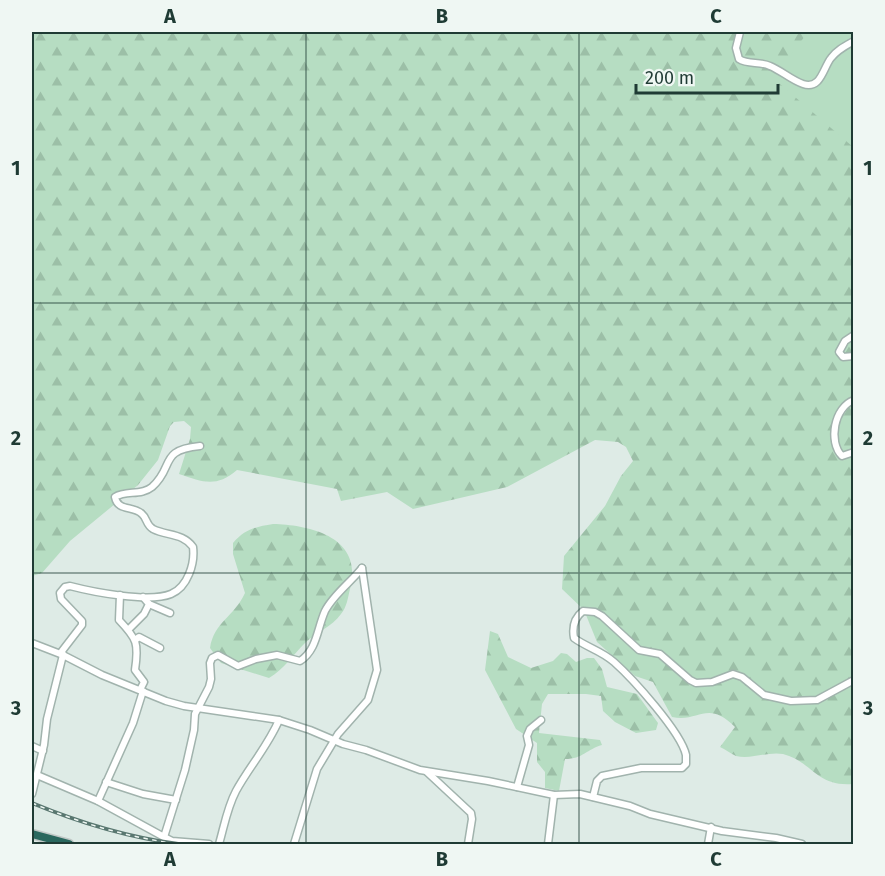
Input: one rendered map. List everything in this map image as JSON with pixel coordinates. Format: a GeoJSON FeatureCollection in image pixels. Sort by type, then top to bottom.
{"type":"FeatureCollection","features":[{"type":"Feature","properties":{"kind":"highway"},"geometry":{"type":"LineString","coordinates":[[32,834],[69,844]]}},
{"type":"Feature","properties":{"kind":"street"},"geometry":{"type":"LineString","coordinates":[[740,32],[736,48],[739,59],[748,63],[765,64],[805,85],[813,85],[819,80],[830,58],[841,48],[854,41]]}},
{"type":"Feature","properties":{"kind":"street"},"geometry":{"type":"LineString","coordinates":[[854,335],[844,341],[839,352],[843,357],[854,356]]}},
{"type":"Feature","properties":{"kind":"street"},"geometry":{"type":"LineString","coordinates":[[854,400],[848,402],[837,417],[835,446],[842,456],[854,452]]}},
{"type":"Feature","properties":{"kind":"street"},"geometry":{"type":"LineString","coordinates":[[32,794],[43,751],[47,718],[63,655],[62,651],[82,625],[82,621],[59,596],[62,590],[70,586],[143,597],[168,595],[179,589],[193,564],[193,547],[186,539],[154,529],[147,524],[144,515],[119,506],[115,497],[120,494],[150,489],[175,452],[187,447],[200,446]]}},
{"type":"Feature","properties":{"kind":"street"},"geometry":{"type":"LineString","coordinates":[[164,837],[193,740],[195,714],[209,687],[212,658],[218,656],[238,666],[256,659],[277,655],[300,661],[310,655],[324,612],[362,568],[377,670],[368,700],[333,740],[317,769],[294,844]]}},
{"type":"Feature","properties":{"kind":"street"},"geometry":{"type":"LineString","coordinates":[[98,801],[133,723],[144,682],[135,670],[138,652],[135,640],[129,629],[119,620],[120,595]]}},
{"type":"Feature","properties":{"kind":"street"},"geometry":{"type":"LineString","coordinates":[[143,597],[149,604],[170,613]]}},
{"type":"Feature","properties":{"kind":"street"},"geometry":{"type":"LineString","coordinates":[[129,629],[144,614],[149,604]]}},
{"type":"Feature","properties":{"kind":"street"},"geometry":{"type":"LineString","coordinates":[[593,797],[597,781],[602,776],[641,768],[682,768],[686,764],[686,755],[666,720],[638,686],[597,649],[574,638],[576,618],[583,611],[588,610],[602,616],[639,650],[660,654],[696,683],[712,682],[733,674],[742,677],[764,695],[791,701],[817,700],[854,680]]}},
{"type":"Feature","properties":{"kind":"street"},"geometry":{"type":"LineString","coordinates":[[135,640],[140,638],[160,648]]}},
{"type":"Feature","properties":{"kind":"street"},"geometry":{"type":"LineString","coordinates":[[32,643],[166,701],[184,706],[279,720],[427,771],[554,795],[580,794],[630,806],[650,814],[740,834],[802,844]]}},
{"type":"Feature","properties":{"kind":"street"},"geometry":{"type":"LineString","coordinates":[[219,844],[230,803],[252,769],[258,754],[273,734],[279,720]]}},
{"type":"Feature","properties":{"kind":"street"},"geometry":{"type":"LineString","coordinates":[[518,787],[530,741],[527,736],[530,729],[541,720]]}},
{"type":"Feature","properties":{"kind":"street"},"geometry":{"type":"LineString","coordinates":[[32,746],[43,751]]}},
{"type":"Feature","properties":{"kind":"street"},"geometry":{"type":"LineString","coordinates":[[427,771],[471,813],[468,844]]}},
{"type":"Feature","properties":{"kind":"street"},"geometry":{"type":"LineString","coordinates":[[37,775],[98,801],[172,841],[209,844]]}},
{"type":"Feature","properties":{"kind":"street"},"geometry":{"type":"LineString","coordinates":[[106,782],[143,794],[176,800]]}},
{"type":"Feature","properties":{"kind":"street"},"geometry":{"type":"LineString","coordinates":[[548,844],[554,795]]}},
{"type":"Feature","properties":{"kind":"street"},"geometry":{"type":"LineString","coordinates":[[708,844],[711,827]]}},
{"type":"Feature","properties":{"kind":"green space"},"geometry":{"type":"Polygon","coordinates":[[[32,32],[853,32],[853,784],[831,782],[801,762],[783,754],[742,757],[732,754],[720,747],[735,727],[717,714],[672,717],[653,682],[635,676],[597,642],[584,610],[562,589],[564,556],[605,506],[621,476],[633,461],[626,447],[618,442],[595,440],[507,487],[413,509],[387,492],[341,501],[337,489],[237,470],[222,479],[209,482],[179,474],[190,439],[191,427],[184,421],[174,422],[170,426],[158,460],[138,485],[70,541],[42,573],[32,576],[32,32]]]}},
{"type":"Feature","properties":{"kind":"green space"},"geometry":{"type":"Polygon","coordinates":[[[808,32],[853,32],[853,147],[773,78],[808,32]]]}},
{"type":"Feature","properties":{"kind":"green space"},"geometry":{"type":"Polygon","coordinates":[[[273,524],[303,527],[331,538],[342,546],[349,557],[352,572],[347,602],[341,614],[309,639],[284,666],[269,678],[221,663],[210,648],[216,632],[245,593],[233,554],[233,543],[251,529],[273,524]]]}},
{"type":"Feature","properties":{"kind":"green space"},"geometry":{"type":"Polygon","coordinates":[[[490,631],[498,634],[508,657],[531,668],[553,661],[561,653],[567,654],[576,662],[594,658],[602,669],[607,687],[637,694],[658,723],[656,730],[636,733],[615,722],[603,711],[601,696],[548,694],[542,704],[539,733],[600,740],[602,745],[581,756],[565,759],[559,791],[545,788],[545,772],[537,762],[537,743],[516,729],[485,670],[490,631]]]}},
{"type":"Feature","properties":{"kind":"railway"},"geometry":{"type":"LineString","coordinates":[[32,803],[104,828],[178,844]]}}]}
